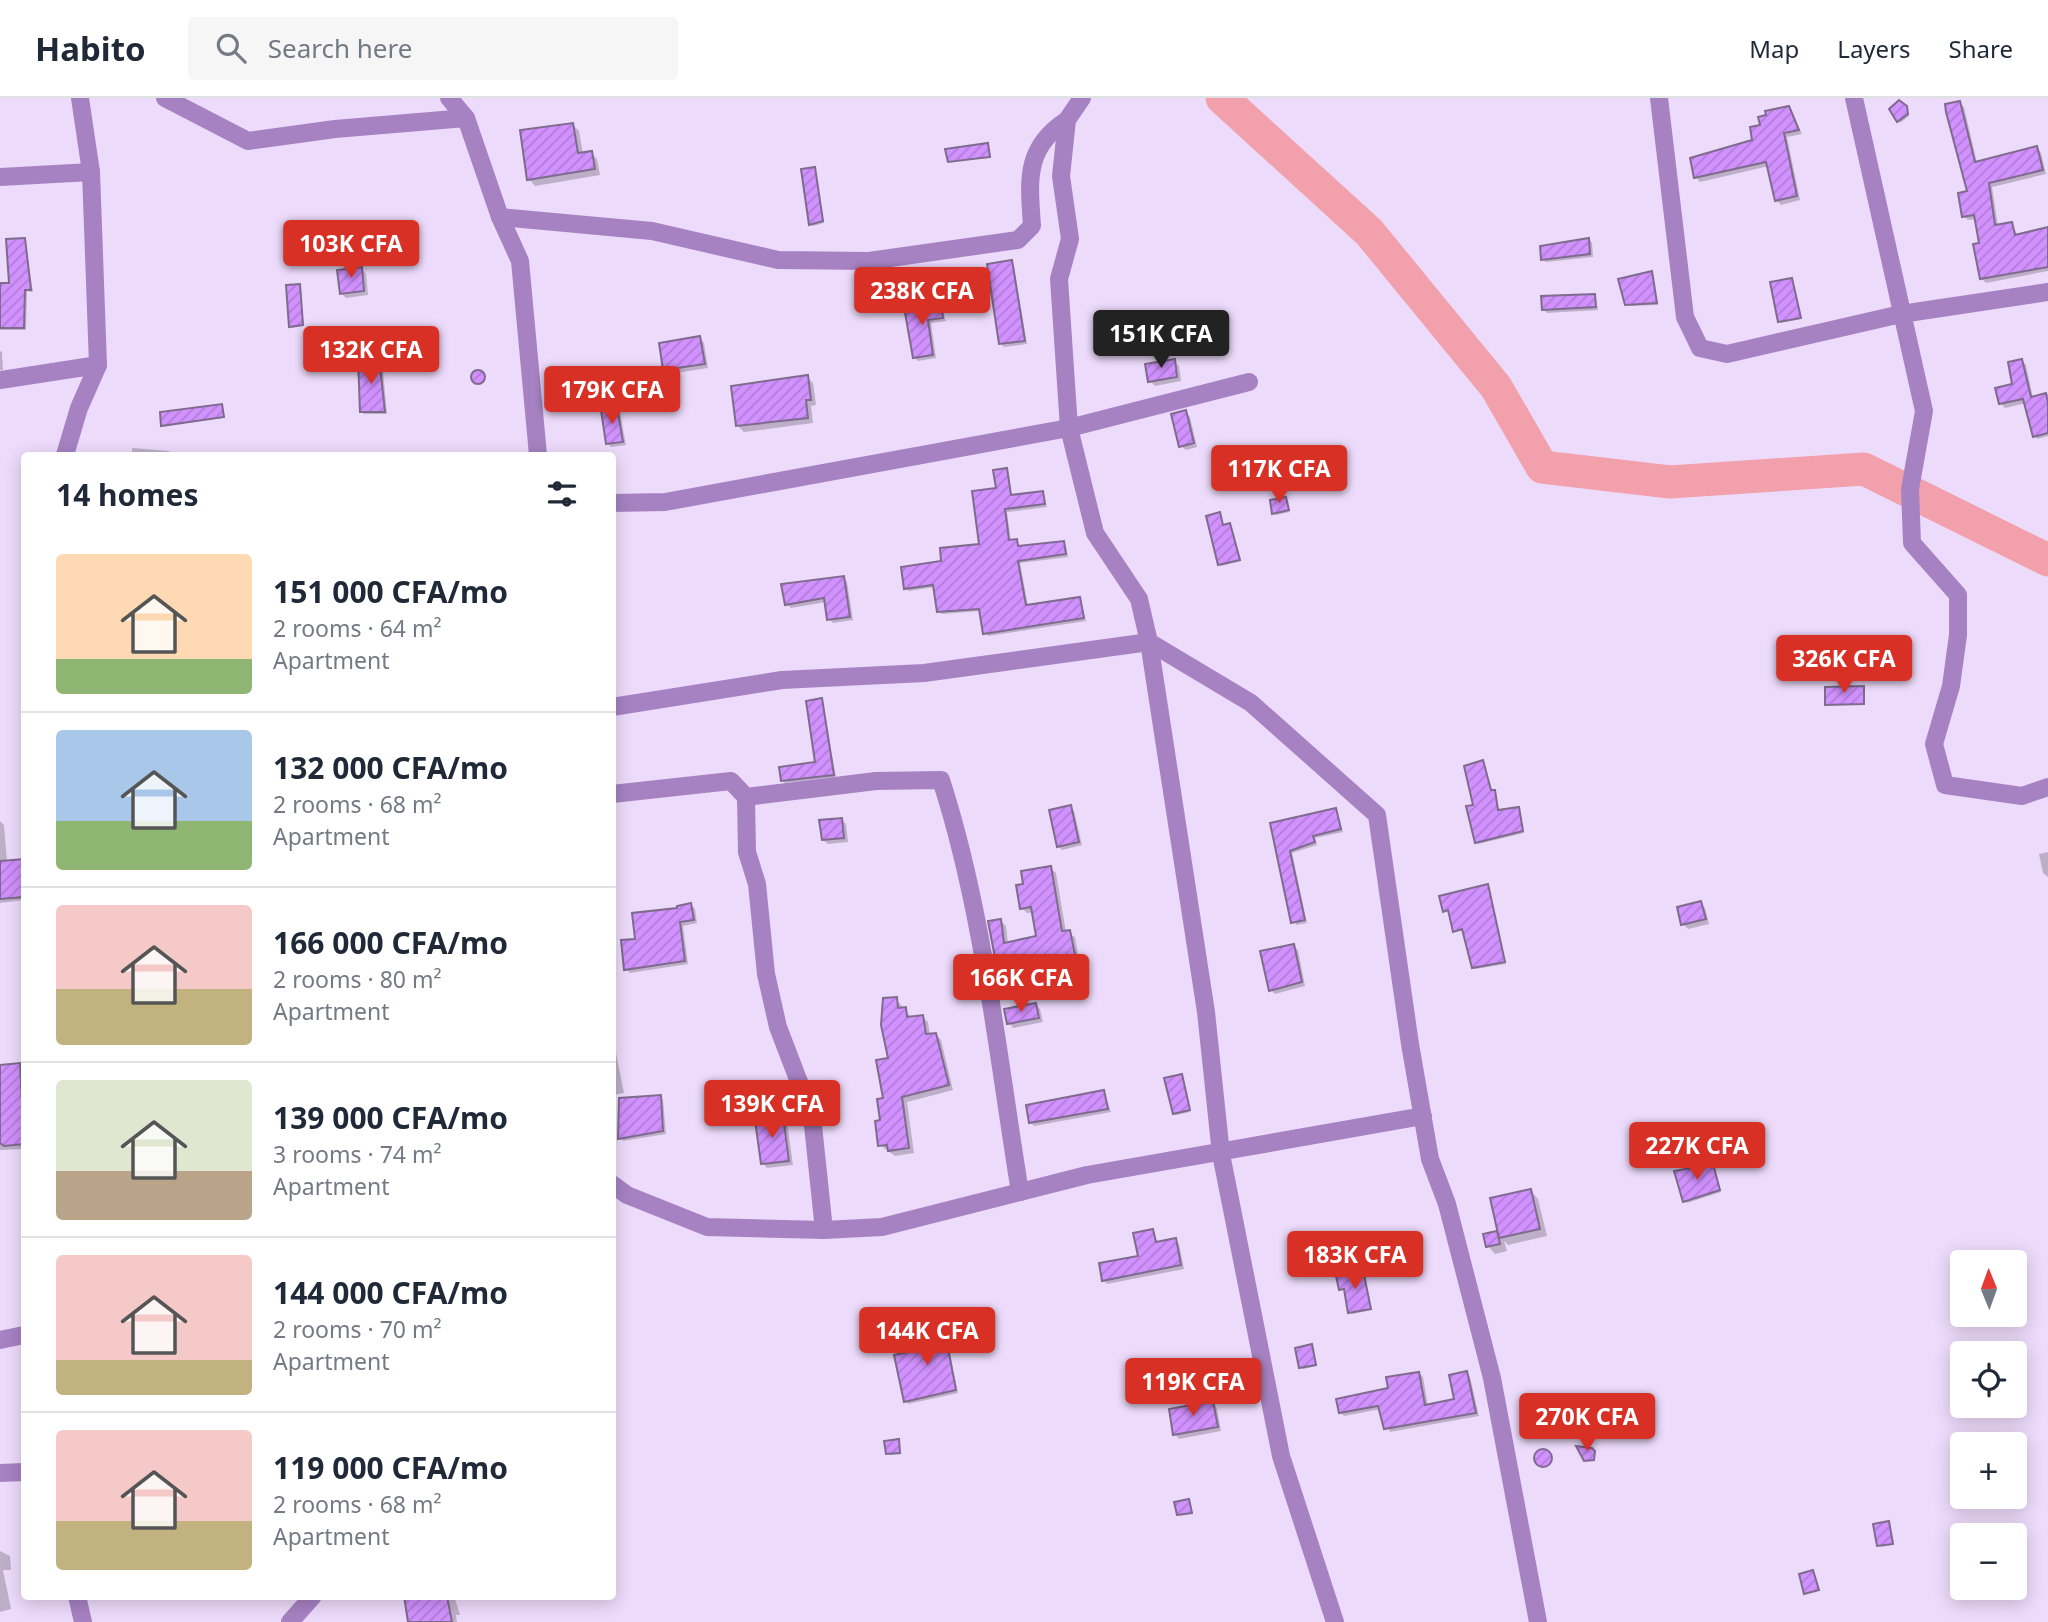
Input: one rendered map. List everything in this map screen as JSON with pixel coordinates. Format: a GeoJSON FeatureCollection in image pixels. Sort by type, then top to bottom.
{"type":"FeatureCollection","features":[{"type":"Feature","properties":{"kind":"street"},"geometry":{"type":"LineString","coordinates":[[66,452],[79,408],[98,365],[91,172],[80,98]]}},
{"type":"Feature","properties":{"kind":"street"},"geometry":{"type":"LineString","coordinates":[[165,98],[248,141],[466,118]]}},
{"type":"Feature","properties":{"kind":"street"},"geometry":{"type":"LineString","coordinates":[[449,98],[466,118],[500,217],[520,261],[538,452]]}},
{"type":"Feature","properties":{"kind":"street"},"geometry":{"type":"LineString","coordinates":[[500,217],[652,231],[778,260],[869,261],[1018,240],[1032,226],[1029,170],[1051,131],[1067,120],[1082,98]]}},
{"type":"Feature","properties":{"kind":"street"},"geometry":{"type":"LineString","coordinates":[[1659,98],[1685,317],[1700,348],[1727,354],[1901,314],[2048,292]]}},
{"type":"Feature","properties":{"kind":"street"},"geometry":{"type":"LineString","coordinates":[[1854,98],[1924,411],[1910,489],[1912,543],[1958,595],[1958,635],[1951,686],[1934,744],[1945,785],[2022,796],[2048,788]]}},
{"type":"Feature","properties":{"kind":"street"},"geometry":{"type":"LineString","coordinates":[[1067,120],[1061,176],[1070,239],[1059,279],[1069,428],[1095,534],[1139,599],[1149,642],[1206,1012],[1221,1154],[1281,1456],[1335,1622]]}},
{"type":"Feature","properties":{"kind":"street"},"geometry":{"type":"LineString","coordinates":[[0,177],[91,172]]}},
{"type":"Feature","properties":{"kind":"street"},"geometry":{"type":"LineString","coordinates":[[0,380],[98,365]]}},
{"type":"Feature","properties":{"kind":"street"},"geometry":{"type":"LineString","coordinates":[[616,503],[665,502],[1069,428],[1249,382]]}},
{"type":"Feature","properties":{"kind":"street"},"geometry":{"type":"LineString","coordinates":[[616,706],[782,680],[924,673],[1149,642],[1251,702],[1377,815],[1430,1159],[1447,1203],[1492,1378],[1538,1622]]}},
{"type":"Feature","properties":{"kind":"street"},"geometry":{"type":"LineString","coordinates":[[616,794],[731,780],[746,797],[747,852],[761,910],[766,974],[782,1040],[812,1116],[824,1230]]}},
{"type":"Feature","properties":{"kind":"street"},"geometry":{"type":"LineString","coordinates":[[746,797],[876,781],[942,780],[954,819],[982,961],[1020,1192]]}},
{"type":"Feature","properties":{"kind":"street"},"geometry":{"type":"LineString","coordinates":[[616,1187],[627,1195],[707,1227],[824,1230],[882,1227],[1087,1175],[1221,1154],[1423,1115]]}},
{"type":"Feature","properties":{"kind":"street"},"geometry":{"type":"LineString","coordinates":[[0,1340],[21,1336]]}},
{"type":"Feature","properties":{"kind":"street"},"geometry":{"type":"LineString","coordinates":[[0,1473],[21,1472]]}},
{"type":"Feature","properties":{"kind":"street"},"geometry":{"type":"LineString","coordinates":[[78,1600],[82,1622]]}},
{"type":"Feature","properties":{"kind":"street"},"geometry":{"type":"LineString","coordinates":[[290,1622],[309,1600]]}},
{"type":"Feature","properties":{"kind":"building"},"geometry":{"type":"Polygon","coordinates":[[[1899,100],[1907,106],[1908,114],[1897,122],[1889,109],[1899,100]]]}},
{"type":"Feature","properties":{"kind":"building"},"geometry":{"type":"Polygon","coordinates":[[[1960,101],[1975,162],[2037,146],[2043,170],[1989,183],[1995,225],[2012,222],[2015,235],[2048,227],[2048,267],[1980,279],[1973,244],[1979,243],[1974,215],[1962,217],[1958,193],[1967,191],[1945,104],[1960,101]]]}},
{"type":"Feature","properties":{"kind":"building"},"geometry":{"type":"Polygon","coordinates":[[[1789,106],[1799,130],[1784,133],[1797,196],[1775,201],[1766,162],[1694,178],[1690,158],[1752,140],[1750,127],[1760,125],[1758,117],[1766,115],[1765,111],[1789,106]]]}},
{"type":"Feature","properties":{"kind":"building"},"geometry":{"type":"Polygon","coordinates":[[[573,123],[578,153],[592,151],[595,169],[527,180],[520,130],[573,123]]]}},
{"type":"Feature","properties":{"kind":"building"},"geometry":{"type":"Polygon","coordinates":[[[988,143],[990,157],[948,162],[945,149],[988,143]]]}},
{"type":"Feature","properties":{"kind":"building"},"geometry":{"type":"Polygon","coordinates":[[[815,167],[823,221],[809,225],[801,169],[815,167]]]}},
{"type":"Feature","properties":{"kind":"building"},"geometry":{"type":"Polygon","coordinates":[[[25,238],[31,290],[25,290],[24,328],[0,328],[0,283],[9,283],[6,239],[25,238]]]}},
{"type":"Feature","properties":{"kind":"building"},"geometry":{"type":"Polygon","coordinates":[[[1589,238],[1590,254],[1541,260],[1540,246],[1589,238]]]}},
{"type":"Feature","properties":{"kind":"building"},"geometry":{"type":"Polygon","coordinates":[[[1012,260],[1025,341],[999,344],[987,264],[1012,260]]]}},
{"type":"Feature","properties":{"kind":"building"},"geometry":{"type":"Polygon","coordinates":[[[362,267],[364,291],[340,294],[337,270],[362,267]]]}},
{"type":"Feature","properties":{"kind":"building"},"geometry":{"type":"Polygon","coordinates":[[[1652,271],[1657,303],[1625,305],[1618,279],[1652,271]]]}},
{"type":"Feature","properties":{"kind":"building"},"geometry":{"type":"Polygon","coordinates":[[[1792,278],[1801,318],[1778,322],[1770,282],[1792,278]]]}},
{"type":"Feature","properties":{"kind":"building"},"geometry":{"type":"Polygon","coordinates":[[[300,284],[303,325],[289,327],[286,285],[300,284]]]}},
{"type":"Feature","properties":{"kind":"building"},"geometry":{"type":"Polygon","coordinates":[[[1595,294],[1596,307],[1542,310],[1541,296],[1595,294]]]}},
{"type":"Feature","properties":{"kind":"building"},"geometry":{"type":"Polygon","coordinates":[[[941,302],[943,318],[928,320],[933,355],[913,358],[904,307],[941,302]]]}},
{"type":"Feature","properties":{"kind":"building"},"geometry":{"type":"Polygon","coordinates":[[[700,336],[705,364],[663,370],[659,343],[700,336]]]}},
{"type":"Feature","properties":{"kind":"building"},"geometry":{"type":"Polygon","coordinates":[[[379,357],[385,412],[360,412],[358,358],[379,357]]]}},
{"type":"Feature","properties":{"kind":"building"},"geometry":{"type":"Polygon","coordinates":[[[1175,359],[1177,377],[1148,382],[1145,364],[1175,359]]]}},
{"type":"Feature","properties":{"kind":"building"},"geometry":{"type":"Polygon","coordinates":[[[2022,359],[2031,397],[2046,393],[2048,403],[2048,433],[2033,437],[2023,399],[1999,404],[1995,388],[2012,384],[2008,362],[2022,359]]]}},
{"type":"Feature","properties":{"kind":"building"},"geometry":{"type":"Polygon","coordinates":[[[475,370],[481,370],[485,377],[481,384],[475,384],[471,380],[471,374],[475,370]]]}},
{"type":"Feature","properties":{"kind":"building"},"geometry":{"type":"Polygon","coordinates":[[[808,375],[811,400],[806,400],[808,418],[736,426],[731,386],[808,375]]]}},
{"type":"Feature","properties":{"kind":"building"},"geometry":{"type":"Polygon","coordinates":[[[222,404],[224,417],[161,426],[160,412],[222,404]]]}},
{"type":"Feature","properties":{"kind":"building"},"geometry":{"type":"Polygon","coordinates":[[[617,407],[623,442],[606,444],[601,410],[617,407]]]}},
{"type":"Feature","properties":{"kind":"building"},"geometry":{"type":"Polygon","coordinates":[[[1186,410],[1194,443],[1179,447],[1171,414],[1186,410]]]}},
{"type":"Feature","properties":{"kind":"building"},"geometry":{"type":"Polygon","coordinates":[[[1007,468],[1011,495],[1043,491],[1045,504],[1005,509],[1009,540],[1017,539],[1018,546],[1064,541],[1066,554],[1018,561],[1026,605],[1080,597],[1084,618],[983,634],[979,609],[937,612],[933,585],[904,589],[901,567],[941,561],[940,548],[979,544],[972,491],[996,488],[993,470],[1007,468]]]}},
{"type":"Feature","properties":{"kind":"building"},"geometry":{"type":"Polygon","coordinates":[[[1286,497],[1289,510],[1272,514],[1270,500],[1286,497]]]}},
{"type":"Feature","properties":{"kind":"building"},"geometry":{"type":"Polygon","coordinates":[[[1220,512],[1223,525],[1230,523],[1240,560],[1218,565],[1206,516],[1220,512]]]}},
{"type":"Feature","properties":{"kind":"building"},"geometry":{"type":"Polygon","coordinates":[[[844,576],[850,617],[827,620],[824,598],[785,605],[781,584],[844,576]]]}},
{"type":"Feature","properties":{"kind":"building"},"geometry":{"type":"Polygon","coordinates":[[[1864,686],[1864,704],[1825,705],[1825,687],[1864,686]]]}},
{"type":"Feature","properties":{"kind":"building"},"geometry":{"type":"Polygon","coordinates":[[[822,698],[834,775],[781,781],[779,767],[815,762],[806,701],[822,698]]]}},
{"type":"Feature","properties":{"kind":"building"},"geometry":{"type":"Polygon","coordinates":[[[1483,760],[1491,790],[1495,790],[1498,810],[1519,807],[1523,831],[1475,843],[1466,806],[1473,805],[1464,766],[1483,760]]]}},
{"type":"Feature","properties":{"kind":"building"},"geometry":{"type":"Polygon","coordinates":[[[1071,805],[1079,842],[1057,847],[1049,810],[1071,805]]]}},
{"type":"Feature","properties":{"kind":"building"},"geometry":{"type":"Polygon","coordinates":[[[1336,808],[1341,829],[1313,836],[1315,842],[1290,851],[1305,920],[1291,923],[1270,823],[1336,808]]]}},
{"type":"Feature","properties":{"kind":"building"},"geometry":{"type":"Polygon","coordinates":[[[842,818],[844,838],[822,840],[819,820],[842,818]]]}},
{"type":"Feature","properties":{"kind":"building"},"geometry":{"type":"Polygon","coordinates":[[[21,859],[21,897],[0,899],[0,861],[21,859]]]}},
{"type":"Feature","properties":{"kind":"building"},"geometry":{"type":"Polygon","coordinates":[[[1051,866],[1062,931],[1070,930],[1075,955],[1027,964],[1029,974],[999,979],[988,921],[1001,919],[1004,943],[1036,936],[1031,907],[1020,909],[1016,885],[1023,884],[1021,871],[1051,866]]]}},
{"type":"Feature","properties":{"kind":"building"},"geometry":{"type":"Polygon","coordinates":[[[1488,884],[1505,962],[1472,968],[1462,929],[1453,932],[1448,910],[1443,912],[1439,896],[1488,884]]]}},
{"type":"Feature","properties":{"kind":"building"},"geometry":{"type":"Polygon","coordinates":[[[1701,901],[1706,919],[1681,925],[1677,907],[1701,901]]]}},
{"type":"Feature","properties":{"kind":"building"},"geometry":{"type":"Polygon","coordinates":[[[691,903],[694,920],[680,922],[685,961],[624,970],[621,940],[635,939],[632,913],[677,908],[691,903]]]}},
{"type":"Feature","properties":{"kind":"building"},"geometry":{"type":"Polygon","coordinates":[[[1294,944],[1302,982],[1269,991],[1260,951],[1294,944]]]}},
{"type":"Feature","properties":{"kind":"building"},"geometry":{"type":"Polygon","coordinates":[[[897,997],[898,1008],[906,1007],[907,1017],[923,1015],[926,1034],[936,1033],[949,1085],[902,1097],[909,1148],[888,1151],[887,1145],[878,1146],[875,1121],[880,1120],[877,1099],[883,1098],[876,1060],[888,1058],[881,1025],[883,998],[897,997]]]}},
{"type":"Feature","properties":{"kind":"building"},"geometry":{"type":"Polygon","coordinates":[[[1036,1003],[1039,1018],[1007,1024],[1004,1009],[1036,1003]]]}},
{"type":"Feature","properties":{"kind":"building"},"geometry":{"type":"Polygon","coordinates":[[[20,1063],[21,1144],[4,1146],[0,1143],[0,1065],[20,1063]]]}},
{"type":"Feature","properties":{"kind":"building"},"geometry":{"type":"Polygon","coordinates":[[[1182,1074],[1190,1110],[1173,1114],[1164,1078],[1182,1074]]]}},
{"type":"Feature","properties":{"kind":"building"},"geometry":{"type":"Polygon","coordinates":[[[1104,1090],[1108,1109],[1029,1123],[1026,1105],[1104,1090]]]}},
{"type":"Feature","properties":{"kind":"building"},"geometry":{"type":"Polygon","coordinates":[[[661,1095],[663,1131],[618,1139],[619,1098],[661,1095]]]}},
{"type":"Feature","properties":{"kind":"building"},"geometry":{"type":"Polygon","coordinates":[[[783,1116],[789,1161],[761,1164],[755,1120],[783,1116]]]}},
{"type":"Feature","properties":{"kind":"building"},"geometry":{"type":"Polygon","coordinates":[[[1713,1164],[1720,1190],[1683,1202],[1674,1171],[1713,1164]]]}},
{"type":"Feature","properties":{"kind":"building"},"geometry":{"type":"Polygon","coordinates":[[[1531,1189],[1540,1229],[1499,1238],[1490,1198],[1531,1189]]]}},
{"type":"Feature","properties":{"kind":"building"},"geometry":{"type":"Polygon","coordinates":[[[1153,1229],[1156,1242],[1176,1238],[1181,1265],[1102,1281],[1099,1263],[1138,1256],[1133,1233],[1153,1229]]]}},
{"type":"Feature","properties":{"kind":"building"},"geometry":{"type":"Polygon","coordinates":[[[1497,1231],[1500,1244],[1486,1247],[1483,1234],[1497,1231]]]}},
{"type":"Feature","properties":{"kind":"building"},"geometry":{"type":"Polygon","coordinates":[[[1363,1270],[1371,1309],[1348,1313],[1344,1289],[1339,1290],[1336,1276],[1363,1270]]]}},
{"type":"Feature","properties":{"kind":"building"},"geometry":{"type":"Polygon","coordinates":[[[942,1316],[956,1390],[904,1402],[894,1355],[933,1347],[927,1318],[942,1316]]]}},
{"type":"Feature","properties":{"kind":"building"},"geometry":{"type":"Polygon","coordinates":[[[1312,1344],[1316,1365],[1299,1368],[1295,1348],[1312,1344]]]}},
{"type":"Feature","properties":{"kind":"building"},"geometry":{"type":"Polygon","coordinates":[[[1467,1371],[1476,1413],[1384,1429],[1378,1406],[1339,1413],[1336,1399],[1388,1388],[1386,1377],[1419,1372],[1425,1405],[1454,1399],[1449,1375],[1467,1371]]]}},
{"type":"Feature","properties":{"kind":"building"},"geometry":{"type":"Polygon","coordinates":[[[1213,1401],[1218,1427],[1173,1435],[1169,1409],[1213,1401]]]}},
{"type":"Feature","properties":{"kind":"building"},"geometry":{"type":"Polygon","coordinates":[[[899,1439],[900,1453],[886,1454],[884,1441],[899,1439]]]}},
{"type":"Feature","properties":{"kind":"building"},"geometry":{"type":"Polygon","coordinates":[[[1576,1446],[1592,1448],[1595,1451],[1594,1460],[1584,1461],[1576,1446]]]}},
{"type":"Feature","properties":{"kind":"building"},"geometry":{"type":"Polygon","coordinates":[[[1543,1449],[1549,1452],[1552,1458],[1549,1464],[1543,1467],[1537,1464],[1534,1458],[1537,1452],[1543,1449]]]}},
{"type":"Feature","properties":{"kind":"building"},"geometry":{"type":"Polygon","coordinates":[[[1189,1499],[1192,1513],[1177,1515],[1174,1502],[1189,1499]]]}},
{"type":"Feature","properties":{"kind":"building"},"geometry":{"type":"Polygon","coordinates":[[[1889,1521],[1893,1544],[1877,1546],[1873,1524],[1889,1521]]]}},
{"type":"Feature","properties":{"kind":"building"},"geometry":{"type":"Polygon","coordinates":[[[1813,1570],[1819,1590],[1804,1594],[1799,1574],[1813,1570]]]}},
{"type":"Feature","properties":{"kind":"building"},"geometry":{"type":"Polygon","coordinates":[[[405,1600],[448,1600],[452,1622],[408,1622],[405,1600]]]}},
{"type":"Feature","properties":{"kind":"waterway"},"geometry":{"type":"LineString","coordinates":[[1222,98],[1369,232],[1496,387],[1542,467],[1670,482],[1864,469],[2048,560]]}}]}
